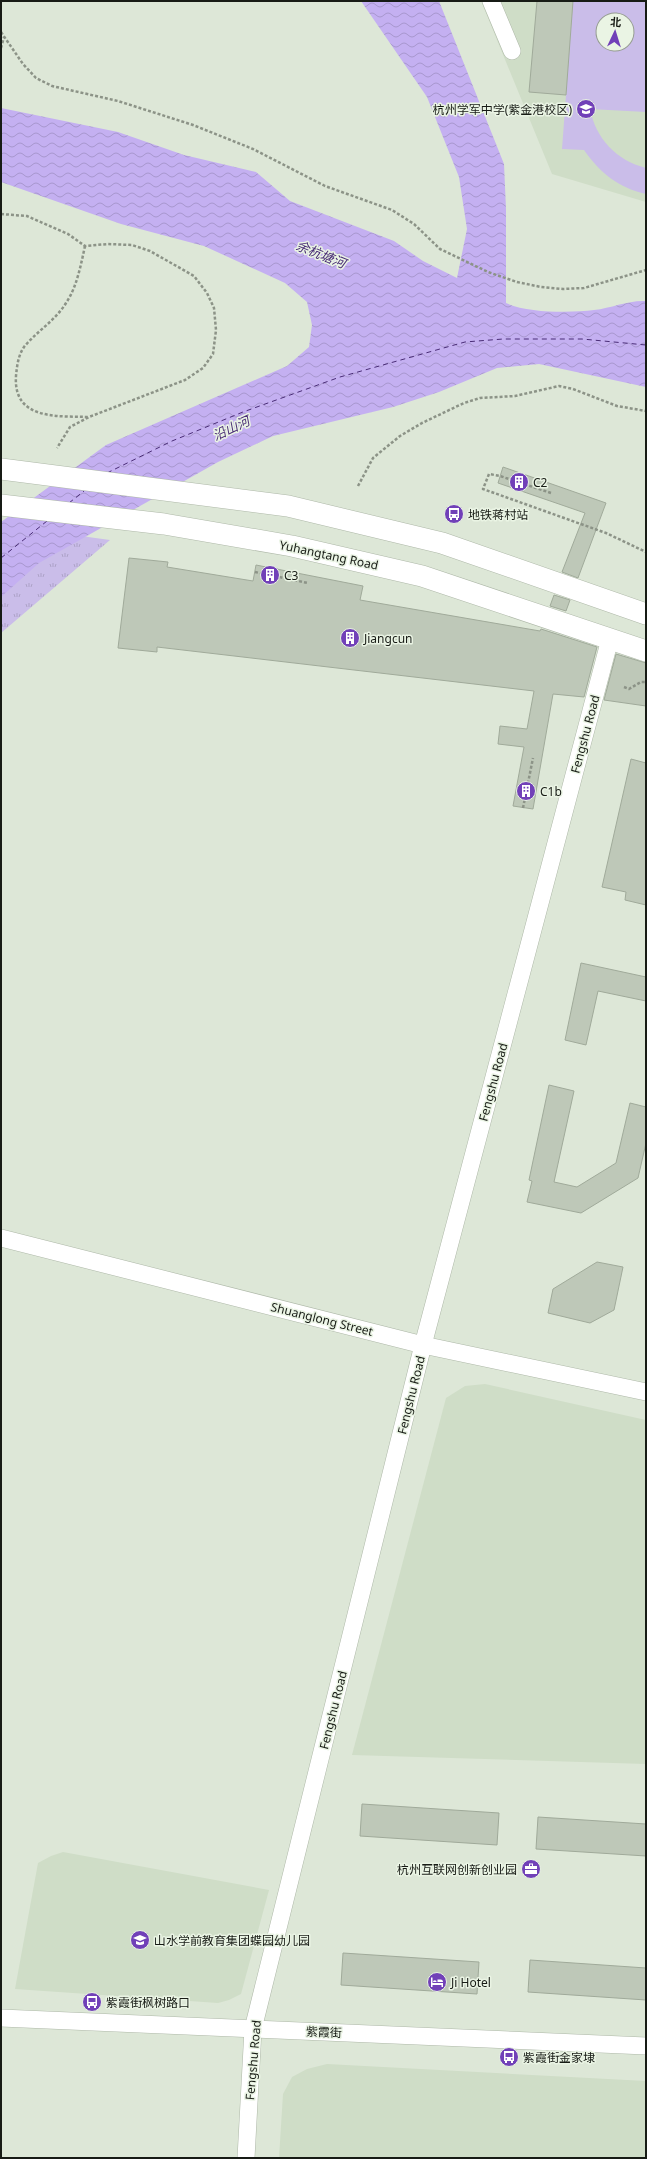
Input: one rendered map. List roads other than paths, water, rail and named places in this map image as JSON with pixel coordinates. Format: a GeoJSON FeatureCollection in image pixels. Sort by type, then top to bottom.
{"type":"FeatureCollection","features":[{"type":"Feature","properties":{"kind":"main road"},"geometry":{"type":"LineString","coordinates":[[8,470],[288,506],[442,543],[646,614]]}},
{"type":"Feature","properties":{"kind":"main road","name":"Yuhangtang Road"},"geometry":{"type":"LineString","coordinates":[[1,505],[164,524],[292,546],[422,576],[646,651]]}},
{"type":"Feature","properties":{"kind":"street"},"geometry":{"type":"LineString","coordinates":[[491,1],[512,51]]}},
{"type":"Feature","properties":{"kind":"street","name":"Fengshu Road"},"geometry":{"type":"LineString","coordinates":[[246,2158],[253,2029],[423,1345],[610,639]]}},
{"type":"Feature","properties":{"kind":"street","name":"Shuanglong Street"},"geometry":{"type":"LineString","coordinates":[[1,1238],[423,1345],[646,1392]]}},
{"type":"Feature","properties":{"kind":"street","name":"紫霞街"},"geometry":{"type":"LineString","coordinates":[[1,2018],[646,2046]]}},
{"type":"Feature","properties":{"kind":"water"},"geometry":{"type":"Polygon","coordinates":[[[361,1],[439,1],[504,164],[506,209],[506,303],[525,309],[574,312],[646,301],[646,387],[539,364],[497,368],[439,392],[393,407],[273,436],[218,462],[39,563],[1,597],[1,522],[106,445],[287,366],[309,347],[312,325],[307,302],[285,283],[204,246],[121,224],[1,182],[1,108],[118,132],[184,155],[256,172],[290,201],[394,241],[423,261],[457,278],[467,229],[459,177],[427,97],[361,1]]]}},
{"type":"Feature","properties":{"kind":"place","name":"杭州学军中学(紫金港校区)"},"geometry":{"type":"Point","coordinates":[586,109]}},
{"type":"Feature","properties":{"kind":"place","name":"C2"},"geometry":{"type":"Point","coordinates":[519,482]}},
{"type":"Feature","properties":{"kind":"place","name":"地铁蒋村站"},"geometry":{"type":"Point","coordinates":[454,514]}},
{"type":"Feature","properties":{"kind":"place","name":"C3"},"geometry":{"type":"Point","coordinates":[270,575]}},
{"type":"Feature","properties":{"kind":"place","name":"Jiangcun"},"geometry":{"type":"Point","coordinates":[350,638]}},
{"type":"Feature","properties":{"kind":"place","name":"C1b"},"geometry":{"type":"Point","coordinates":[526,791]}},
{"type":"Feature","properties":{"kind":"place","name":"杭州互联网创新创业园"},"geometry":{"type":"Point","coordinates":[531,1869]}},
{"type":"Feature","properties":{"kind":"place","name":"山水学前教育集团蝶园幼儿园"},"geometry":{"type":"Point","coordinates":[140,1940]}},
{"type":"Feature","properties":{"kind":"place","name":"Ji Hotel"},"geometry":{"type":"Point","coordinates":[437,1982]}},
{"type":"Feature","properties":{"kind":"place","name":"紫霞街枫树路口"},"geometry":{"type":"Point","coordinates":[92,2002]}},
{"type":"Feature","properties":{"kind":"place","name":"紫霞街金家埭"},"geometry":{"type":"Point","coordinates":[509,2057]}},
{"type":"Feature","properties":{"kind":"water label","name":"余杭塘河"},"geometry":{"type":"Point","coordinates":[321,254]}},
{"type":"Feature","properties":{"kind":"water label","name":"沿山河"},"geometry":{"type":"Point","coordinates":[231,428]}}]}
